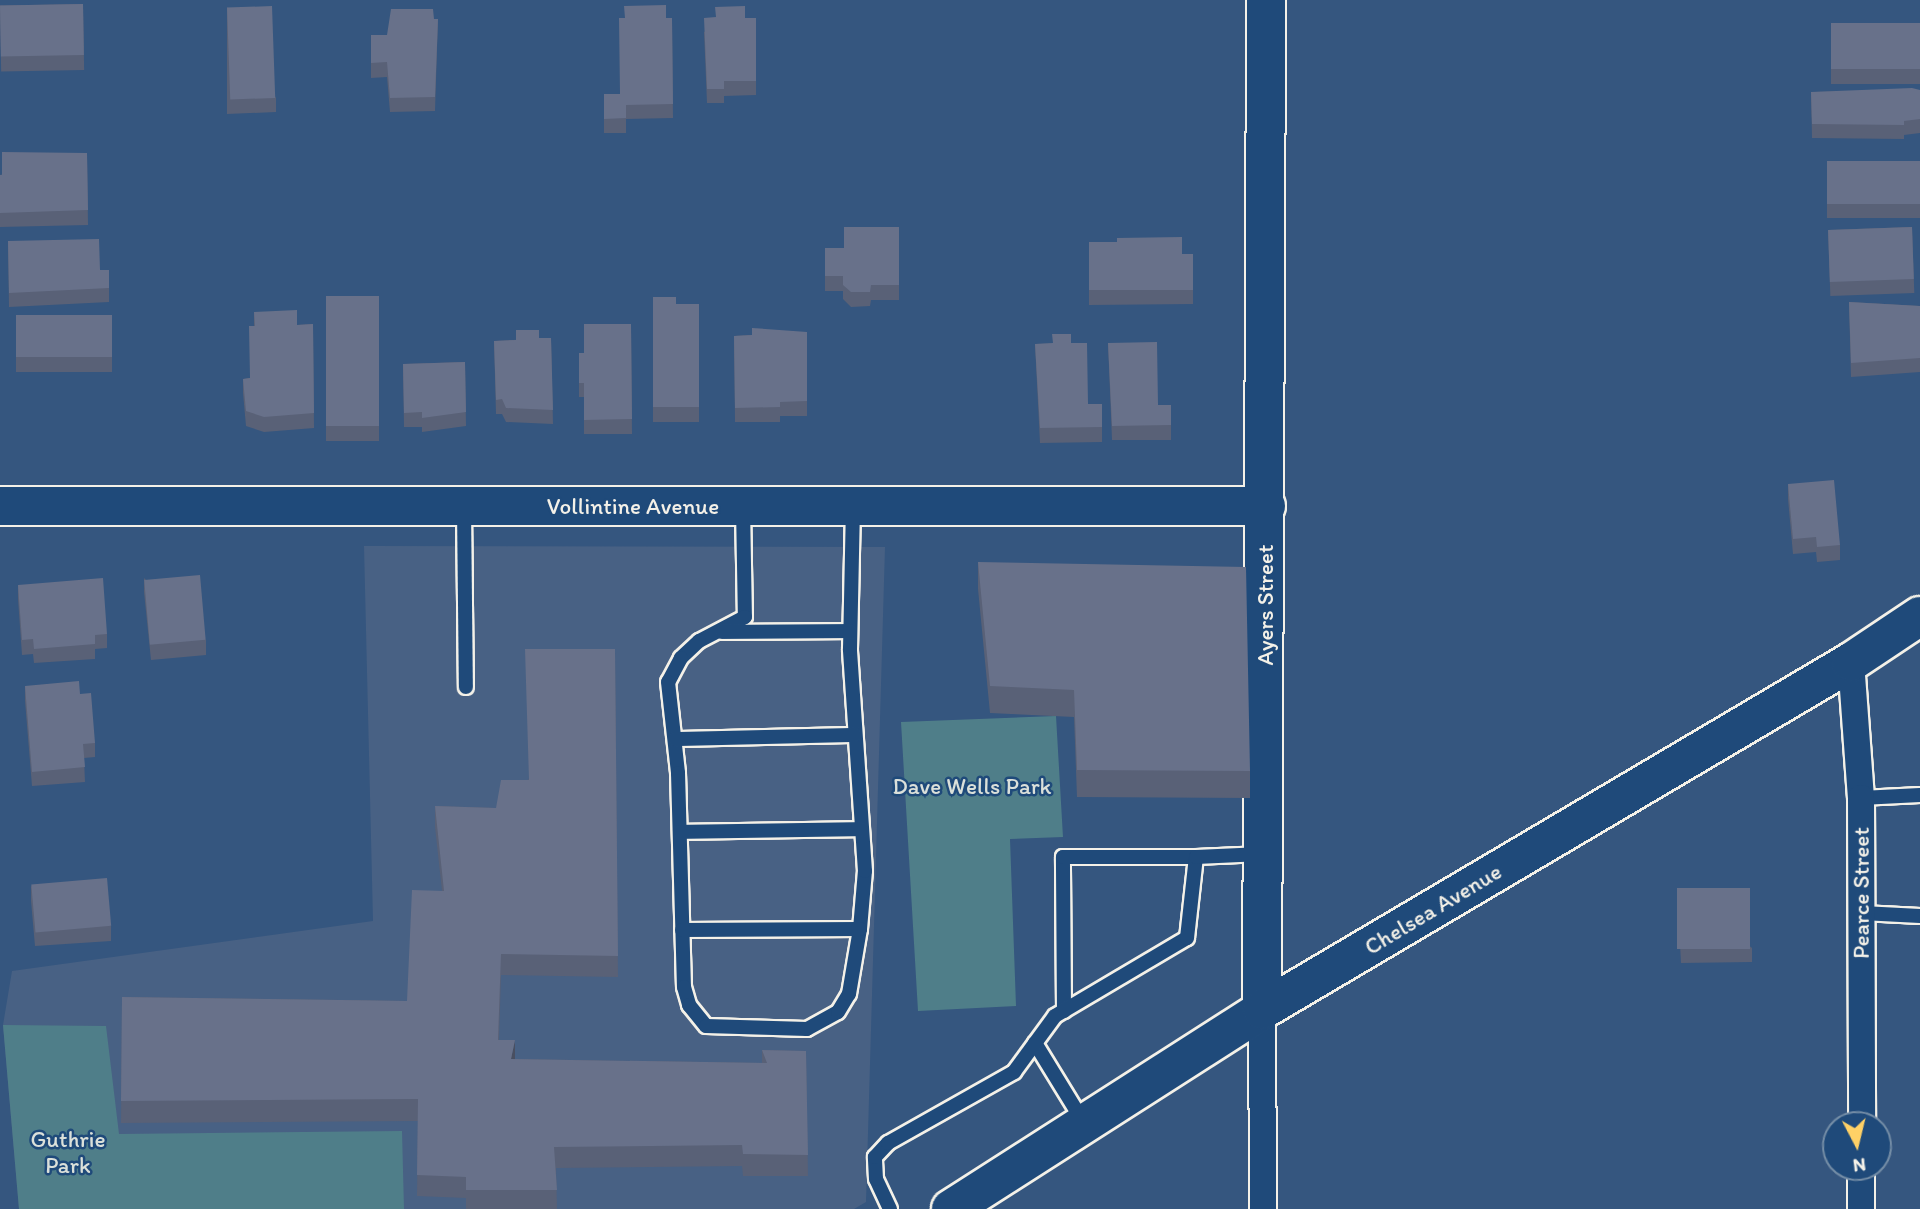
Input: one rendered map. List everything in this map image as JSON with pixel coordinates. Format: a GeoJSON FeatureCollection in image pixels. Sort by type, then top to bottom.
{"type":"FeatureCollection","features":[{"type":"Feature","properties":{"kind":"street","name":"Ayers Street"},"geometry":{"type":"LineString","coordinates":[[1263,1209],[1266,0]]}},
{"type":"Feature","properties":{"kind":"street","name":"Vollintine Avenue"},"geometry":{"type":"LineString","coordinates":[[0,506],[1266,506]]}},
{"type":"Feature","properties":{"kind":"street","name":"Chelsea Avenue"},"geometry":{"type":"LineString","coordinates":[[951,1209],[1262,1010],[1916,625]]}},
{"type":"Feature","properties":{"kind":"street","name":"Pearce Street"},"geometry":{"type":"LineString","coordinates":[[1851,662],[1861,798],[1861,1111]]}},
{"type":"Feature","properties":{"kind":"street"},"geometry":{"type":"LineString","coordinates":[[1861,1181],[1861,1209]]}},
{"type":"Feature","properties":{"kind":"lane"},"geometry":{"type":"LineString","coordinates":[[464,506],[467,687]]}},
{"type":"Feature","properties":{"kind":"lane"},"geometry":{"type":"LineString","coordinates":[[743,506],[745,617],[699,641],[672,670],[668,682],[675,739],[680,832],[684,987],[697,1018],[706,1026],[807,1029],[838,1012],[849,994],[860,929],[862,828],[850,631],[853,506]]}},
{"type":"Feature","properties":{"kind":"lane"},"geometry":{"type":"LineString","coordinates":[[720,632],[850,631]]}},
{"type":"Feature","properties":{"kind":"lane"},"geometry":{"type":"LineString","coordinates":[[675,739],[855,735]]}},
{"type":"Feature","properties":{"kind":"lane"},"geometry":{"type":"LineString","coordinates":[[1861,798],[1920,795]]}},
{"type":"Feature","properties":{"kind":"lane"},"geometry":{"type":"LineString","coordinates":[[680,832],[862,828]]}},
{"type":"Feature","properties":{"kind":"lane"},"geometry":{"type":"LineString","coordinates":[[1064,1011],[1063,857],[1263,854]]}},
{"type":"Feature","properties":{"kind":"lane"},"geometry":{"type":"LineString","coordinates":[[890,1209],[876,1179],[876,1157],[888,1143],[1014,1072],[1055,1016],[1187,938],[1196,857]]}},
{"type":"Feature","properties":{"kind":"lane"},"geometry":{"type":"LineString","coordinates":[[1862,914],[1920,916]]}},
{"type":"Feature","properties":{"kind":"lane"},"geometry":{"type":"LineString","coordinates":[[682,930],[860,929]]}},
{"type":"Feature","properties":{"kind":"lane"},"geometry":{"type":"LineString","coordinates":[[1035,1043],[1084,1124]]}},
{"type":"Feature","properties":{"kind":"shaded area"},"geometry":{"type":"Polygon","coordinates":[[[364,546],[885,547],[866,1202],[854,1209],[19,1209],[3,1025],[12,971],[373,921],[364,546]]]}},
{"type":"Feature","properties":{"kind":"green space","name":"Dave Wells Park"},"geometry":{"type":"Polygon","coordinates":[[[1056,716],[1063,837],[1010,839],[1016,1006],[918,1011],[901,722],[1056,716]]]}},
{"type":"Feature","properties":{"kind":"green space","name":"Guthrie Park"},"geometry":{"type":"Polygon","coordinates":[[[3,1025],[106,1026],[119,1134],[402,1131],[404,1209],[19,1209],[3,1025]]]}},
{"type":"Feature","properties":{"kind":"building"},"geometry":{"type":"Polygon","coordinates":[[[83,4],[84,55],[1,56],[0,5],[83,4]]]}},
{"type":"Feature","properties":{"kind":"building"},"geometry":{"type":"Polygon","coordinates":[[[666,5],[666,18],[672,18],[673,104],[626,105],[626,118],[604,119],[604,94],[620,94],[619,18],[625,18],[624,6],[666,5]]]}},
{"type":"Feature","properties":{"kind":"building"},"geometry":{"type":"Polygon","coordinates":[[[272,6],[275,98],[230,100],[227,8],[272,6]]]}},
{"type":"Feature","properties":{"kind":"building"},"geometry":{"type":"Polygon","coordinates":[[[745,6],[745,18],[756,18],[756,81],[724,81],[724,89],[707,89],[704,18],[716,17],[715,7],[745,6]]]}},
{"type":"Feature","properties":{"kind":"building"},"geometry":{"type":"Polygon","coordinates":[[[391,9],[433,9],[434,19],[438,19],[435,97],[390,98],[387,62],[371,63],[371,35],[387,35],[391,9]]]}},
{"type":"Feature","properties":{"kind":"building"},"geometry":{"type":"Polygon","coordinates":[[[1831,23],[1920,23],[1920,69],[1831,69],[1831,23]]]}},
{"type":"Feature","properties":{"kind":"building"},"geometry":{"type":"Polygon","coordinates":[[[1912,88],[1920,90],[1920,119],[1904,121],[1904,125],[1812,124],[1811,92],[1912,88]]]}},
{"type":"Feature","properties":{"kind":"building"},"geometry":{"type":"Polygon","coordinates":[[[2,152],[87,153],[88,210],[0,213],[2,152]]]}},
{"type":"Feature","properties":{"kind":"building"},"geometry":{"type":"Polygon","coordinates":[[[1827,161],[1920,161],[1920,204],[1827,204],[1827,161]]]}},
{"type":"Feature","properties":{"kind":"building"},"geometry":{"type":"Polygon","coordinates":[[[844,227],[899,227],[899,285],[871,285],[870,292],[851,292],[843,285],[843,276],[825,276],[825,248],[844,248],[844,227]]]}},
{"type":"Feature","properties":{"kind":"building"},"geometry":{"type":"Polygon","coordinates":[[[1912,227],[1914,279],[1830,282],[1828,230],[1912,227]]]}},
{"type":"Feature","properties":{"kind":"building"},"geometry":{"type":"Polygon","coordinates":[[[1182,237],[1182,254],[1193,254],[1193,290],[1089,290],[1089,242],[1117,242],[1117,238],[1182,237]]]}},
{"type":"Feature","properties":{"kind":"building"},"geometry":{"type":"Polygon","coordinates":[[[99,239],[100,270],[109,270],[109,288],[9,293],[8,241],[99,239]]]}},
{"type":"Feature","properties":{"kind":"building"},"geometry":{"type":"Polygon","coordinates":[[[326,296],[379,296],[379,426],[326,426],[326,296]]]}},
{"type":"Feature","properties":{"kind":"building"},"geometry":{"type":"Polygon","coordinates":[[[653,297],[676,297],[676,304],[699,304],[699,407],[653,407],[653,297]]]}},
{"type":"Feature","properties":{"kind":"building"},"geometry":{"type":"Polygon","coordinates":[[[1849,302],[1920,306],[1920,358],[1851,363],[1849,302]]]}},
{"type":"Feature","properties":{"kind":"building"},"geometry":{"type":"Polygon","coordinates":[[[297,310],[297,325],[313,324],[314,413],[264,417],[246,411],[243,379],[250,378],[249,326],[255,326],[254,312],[297,310]]]}},
{"type":"Feature","properties":{"kind":"building"},"geometry":{"type":"Polygon","coordinates":[[[16,315],[112,315],[112,357],[16,357],[16,315]]]}},
{"type":"Feature","properties":{"kind":"building"},"geometry":{"type":"Polygon","coordinates":[[[584,324],[631,324],[632,419],[584,420],[584,383],[579,383],[579,353],[584,353],[584,324]]]}},
{"type":"Feature","properties":{"kind":"building"},"geometry":{"type":"Polygon","coordinates":[[[752,328],[807,332],[807,401],[780,402],[780,407],[735,408],[734,336],[752,335],[752,328]]]}},
{"type":"Feature","properties":{"kind":"building"},"geometry":{"type":"Polygon","coordinates":[[[516,330],[539,330],[539,338],[551,338],[553,410],[506,408],[502,399],[496,400],[494,341],[516,340],[516,330]]]}},
{"type":"Feature","properties":{"kind":"building"},"geometry":{"type":"Polygon","coordinates":[[[1052,334],[1071,334],[1071,343],[1087,343],[1088,404],[1102,404],[1102,427],[1040,428],[1035,344],[1053,343],[1052,334]]]}},
{"type":"Feature","properties":{"kind":"building"},"geometry":{"type":"Polygon","coordinates":[[[1157,342],[1158,405],[1171,405],[1171,425],[1112,426],[1108,343],[1157,342]]]}},
{"type":"Feature","properties":{"kind":"building"},"geometry":{"type":"Polygon","coordinates":[[[465,362],[466,412],[422,418],[422,412],[404,413],[403,364],[465,362]]]}},
{"type":"Feature","properties":{"kind":"building"},"geometry":{"type":"Polygon","coordinates":[[[1834,480],[1840,545],[1817,547],[1816,537],[1793,539],[1788,484],[1834,480]]]}},
{"type":"Feature","properties":{"kind":"building"},"geometry":{"type":"Polygon","coordinates":[[[978,562],[1246,567],[1250,771],[1077,770],[1074,690],[990,686],[978,562]]]}},
{"type":"Feature","properties":{"kind":"building"},"geometry":{"type":"Polygon","coordinates":[[[200,575],[206,640],[150,645],[144,580],[200,575]]]}},
{"type":"Feature","properties":{"kind":"building"},"geometry":{"type":"Polygon","coordinates":[[[103,578],[107,634],[95,635],[95,644],[34,649],[33,639],[22,640],[18,585],[103,578]]]}},
{"type":"Feature","properties":{"kind":"building"},"geometry":{"type":"Polygon","coordinates":[[[525,649],[615,649],[618,956],[501,954],[498,1040],[515,1040],[511,1059],[767,1063],[762,1050],[806,1051],[808,1155],[743,1154],[742,1145],[554,1147],[557,1190],[466,1190],[466,1177],[417,1175],[418,1099],[121,1101],[122,997],[407,1001],[412,890],[444,891],[435,806],[496,808],[501,780],[529,780],[525,649]]]}},
{"type":"Feature","properties":{"kind":"building"},"geometry":{"type":"Polygon","coordinates":[[[79,681],[80,694],[91,693],[95,743],[83,744],[85,767],[32,772],[25,686],[79,681]]]}},
{"type":"Feature","properties":{"kind":"building"},"geometry":{"type":"Polygon","coordinates":[[[107,878],[111,926],[35,932],[31,885],[107,878]]]}},
{"type":"Feature","properties":{"kind":"building"},"geometry":{"type":"Polygon","coordinates":[[[1677,888],[1750,888],[1750,949],[1677,949],[1677,888]]]}}]}
